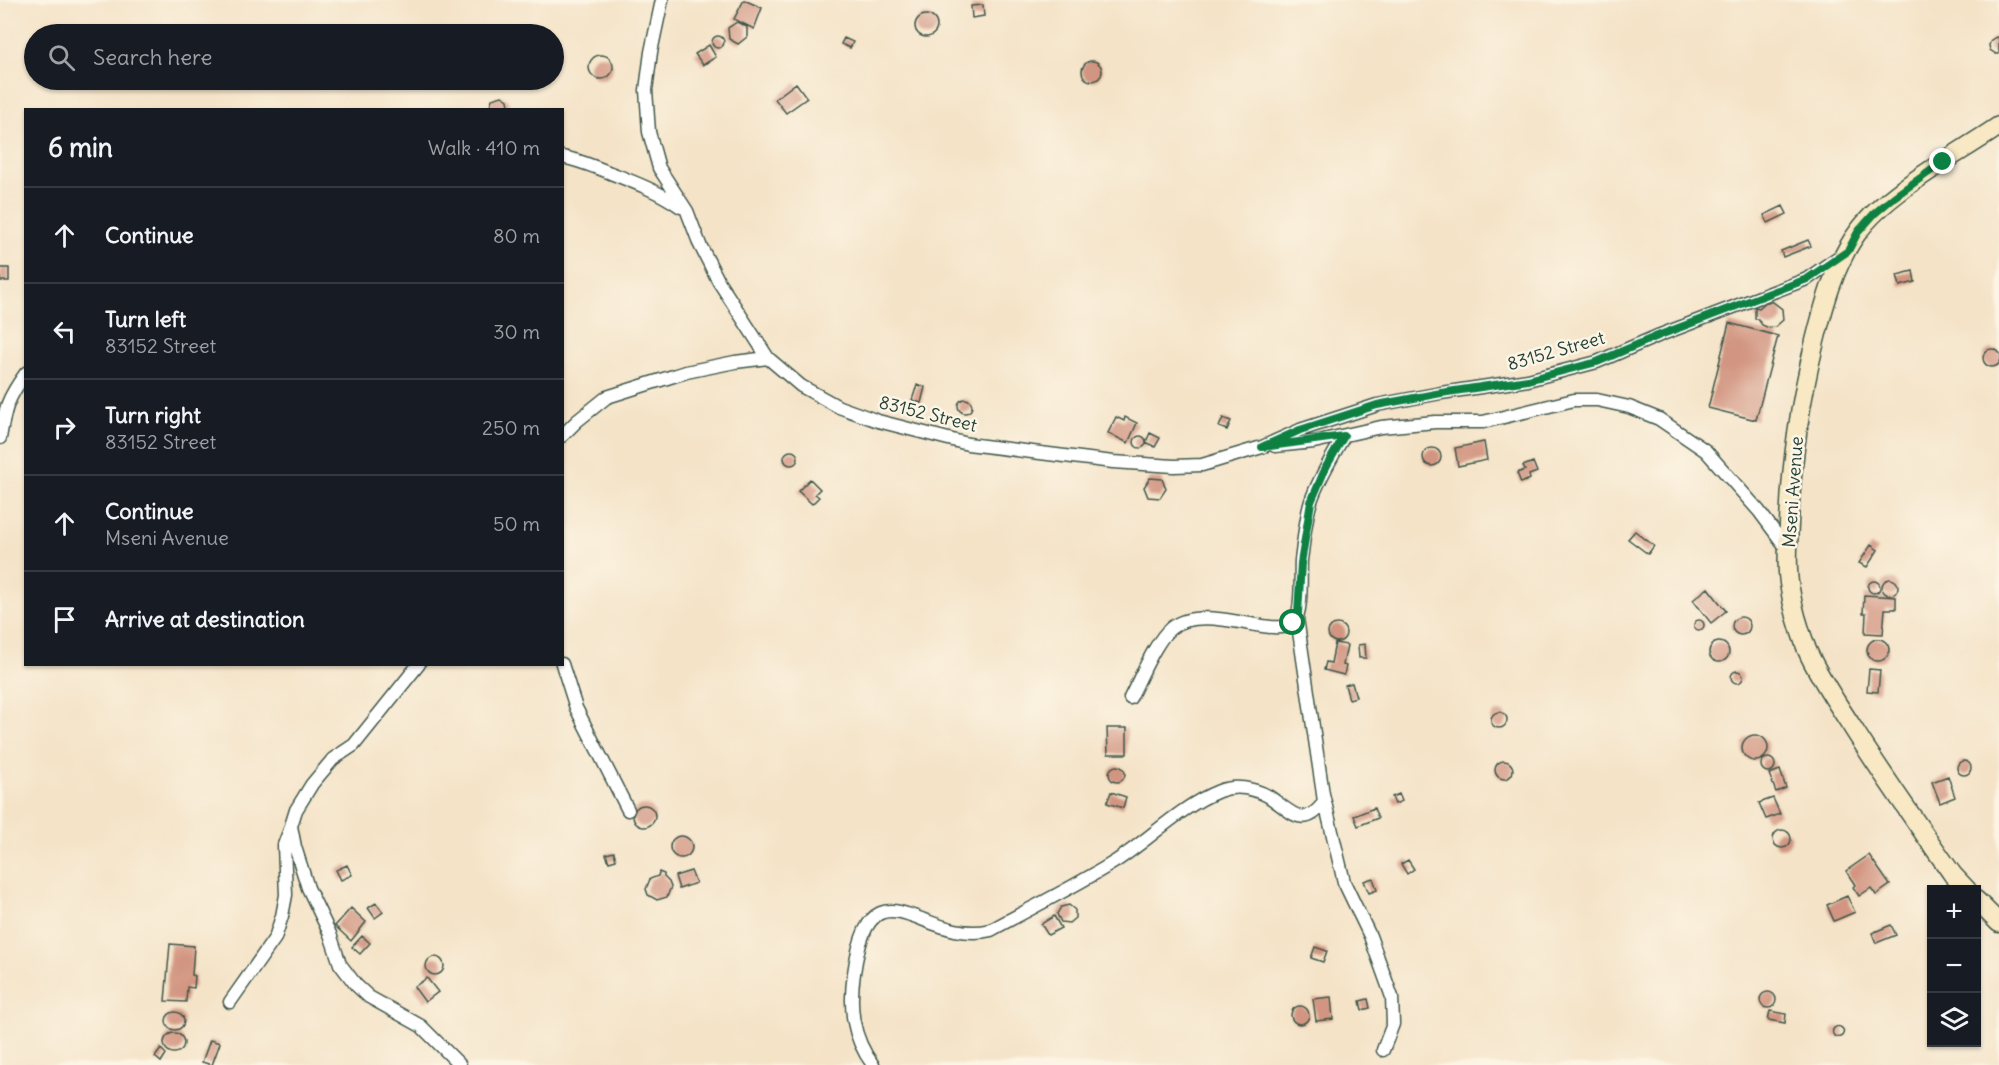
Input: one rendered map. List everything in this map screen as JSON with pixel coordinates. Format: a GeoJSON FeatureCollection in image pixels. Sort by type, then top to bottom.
{"type":"FeatureCollection","features":[{"type":"Feature","properties":{"kind":"street","name":"83152 Street"},"geometry":{"type":"LineString","coordinates":[[662,0],[646,90],[649,132],[659,168],[687,211],[700,245],[719,282],[768,358],[801,387],[839,407],[878,421],[968,444],[1052,455],[1174,466],[1202,465],[1262,447],[1300,430],[1377,405],[1528,380],[1597,362],[1660,335],[1807,279],[1848,251]]}},
{"type":"Feature","properties":{"kind":"street","name":"Mseni Avenue"},"geometry":{"type":"LineString","coordinates":[[1962,885],[1880,770],[1841,710],[1808,651],[1789,588],[1790,489],[1806,379],[1830,285],[1858,232],[1894,197],[1999,126]]}},
{"type":"Feature","properties":{"kind":"street"},"geometry":{"type":"LineString","coordinates":[[564,157],[578,160],[633,181],[661,194],[687,211]]}},
{"type":"Feature","properties":{"kind":"street"},"geometry":{"type":"LineString","coordinates":[[564,434],[607,397],[687,372],[768,358]]}},
{"type":"Feature","properties":{"kind":"street"},"geometry":{"type":"LineString","coordinates":[[0,438],[6,405],[13,390],[24,376]]}},
{"type":"Feature","properties":{"kind":"street","name":"83152 Street"},"geometry":{"type":"LineString","coordinates":[[1262,447],[1344,436],[1381,427],[1435,422],[1483,422],[1574,400],[1597,400],[1629,406],[1659,419],[1706,451],[1759,510],[1788,550]]}},
{"type":"Feature","properties":{"kind":"street"},"geometry":{"type":"LineString","coordinates":[[873,1065],[857,1038],[853,1025],[851,989],[855,962],[866,925],[878,912],[887,910],[899,912],[956,931],[976,934],[991,930],[1115,861],[1190,806],[1216,793],[1236,788],[1250,789],[1265,795],[1296,816],[1302,817],[1316,813],[1324,802],[1297,618],[1301,563],[1311,502],[1326,467],[1344,436]]}},
{"type":"Feature","properties":{"kind":"street"},"geometry":{"type":"LineString","coordinates":[[1130,698],[1163,636],[1179,622],[1206,617],[1281,628],[1292,625],[1297,618]]}},
{"type":"Feature","properties":{"kind":"street"},"geometry":{"type":"LineString","coordinates":[[230,1002],[275,938],[286,895],[284,845],[296,810],[312,784],[333,759],[354,745],[417,666]]}},
{"type":"Feature","properties":{"kind":"street"},"geometry":{"type":"LineString","coordinates":[[563,666],[576,708],[627,810]]}},
{"type":"Feature","properties":{"kind":"street"},"geometry":{"type":"LineString","coordinates":[[1323,795],[1344,882],[1370,936],[1392,997],[1393,1024],[1383,1050]]}},
{"type":"Feature","properties":{"kind":"street"},"geometry":{"type":"LineString","coordinates":[[291,826],[294,847],[308,888],[330,934],[340,964],[356,985],[369,997],[421,1026],[460,1065]]}},
{"type":"Feature","properties":{"kind":"street"},"geometry":{"type":"LineString","coordinates":[[1981,904],[1999,923]]}},
{"type":"Feature","properties":{"kind":"building"},"geometry":{"type":"Polygon","coordinates":[[[744,0],[762,8],[754,29],[734,19],[744,0]]]}},
{"type":"Feature","properties":{"kind":"building"},"geometry":{"type":"Polygon","coordinates":[[[983,5],[984,16],[972,18],[971,6],[983,5]]]}},
{"type":"Feature","properties":{"kind":"building"},"geometry":{"type":"Polygon","coordinates":[[[926,15],[934,18],[937,26],[934,34],[926,37],[918,34],[915,26],[918,18],[926,15]]]}},
{"type":"Feature","properties":{"kind":"building"},"geometry":{"type":"Polygon","coordinates":[[[737,22],[747,27],[747,37],[738,44],[729,39],[728,28],[737,22]]]}},
{"type":"Feature","properties":{"kind":"building"},"geometry":{"type":"Polygon","coordinates":[[[720,36],[723,37],[723,47],[716,48],[713,47],[712,40],[713,37],[720,36]]]}},
{"type":"Feature","properties":{"kind":"building"},"geometry":{"type":"Polygon","coordinates":[[[1996,37],[1999,38],[1999,54],[1990,50],[1989,45],[1996,37]]]}},
{"type":"Feature","properties":{"kind":"building"},"geometry":{"type":"Polygon","coordinates":[[[844,38],[853,42],[850,48],[841,44],[844,38]]]}},
{"type":"Feature","properties":{"kind":"building"},"geometry":{"type":"Polygon","coordinates":[[[709,45],[716,57],[703,65],[695,54],[709,45]]]}},
{"type":"Feature","properties":{"kind":"building"},"geometry":{"type":"Polygon","coordinates":[[[601,55],[610,58],[613,67],[610,76],[601,79],[592,76],[589,67],[592,58],[601,55]]]}},
{"type":"Feature","properties":{"kind":"building"},"geometry":{"type":"Polygon","coordinates":[[[1092,61],[1099,64],[1102,71],[1099,78],[1092,81],[1085,78],[1082,71],[1085,64],[1092,61]]]}},
{"type":"Feature","properties":{"kind":"building"},"geometry":{"type":"Polygon","coordinates":[[[796,83],[807,98],[786,113],[775,99],[796,83]]]}},
{"type":"Feature","properties":{"kind":"building"},"geometry":{"type":"Polygon","coordinates":[[[502,96],[508,100],[510,108],[490,108],[492,99],[502,96]]]}},
{"type":"Feature","properties":{"kind":"building"},"geometry":{"type":"Polygon","coordinates":[[[1783,206],[1787,214],[1768,223],[1764,215],[1783,206]]]}},
{"type":"Feature","properties":{"kind":"building"},"geometry":{"type":"Polygon","coordinates":[[[1808,240],[1811,246],[1783,257],[1781,251],[1808,240]]]}},
{"type":"Feature","properties":{"kind":"building"},"geometry":{"type":"Polygon","coordinates":[[[0,268],[9,268],[9,281],[0,281],[0,268]]]}},
{"type":"Feature","properties":{"kind":"building"},"geometry":{"type":"Polygon","coordinates":[[[1913,271],[1915,282],[1900,286],[1897,275],[1913,271]]]}},
{"type":"Feature","properties":{"kind":"building"},"geometry":{"type":"Polygon","coordinates":[[[1766,302],[1773,302],[1782,309],[1783,320],[1775,327],[1769,328],[1755,319],[1755,307],[1759,308],[1766,302]]]}},
{"type":"Feature","properties":{"kind":"building"},"geometry":{"type":"Polygon","coordinates":[[[1729,323],[1778,336],[1756,420],[1708,408],[1729,323]]]}},
{"type":"Feature","properties":{"kind":"building"},"geometry":{"type":"Polygon","coordinates":[[[1992,349],[1998,352],[2000,361],[1998,364],[1992,367],[1986,364],[1983,358],[1986,352],[1992,349]]]}},
{"type":"Feature","properties":{"kind":"building"},"geometry":{"type":"Polygon","coordinates":[[[917,385],[925,387],[921,403],[912,400],[917,385]]]}},
{"type":"Feature","properties":{"kind":"building"},"geometry":{"type":"Polygon","coordinates":[[[962,399],[968,399],[972,406],[968,413],[962,413],[958,409],[958,403],[962,399]]]}},
{"type":"Feature","properties":{"kind":"building"},"geometry":{"type":"Polygon","coordinates":[[[1116,417],[1124,421],[1125,417],[1137,423],[1128,443],[1108,433],[1116,417]]]}},
{"type":"Feature","properties":{"kind":"building"},"geometry":{"type":"Polygon","coordinates":[[[1223,418],[1231,421],[1227,430],[1219,427],[1223,418]]]}},
{"type":"Feature","properties":{"kind":"building"},"geometry":{"type":"Polygon","coordinates":[[[1150,433],[1160,438],[1155,447],[1146,442],[1150,433]]]}},
{"type":"Feature","properties":{"kind":"building"},"geometry":{"type":"Polygon","coordinates":[[[1142,436],[1146,442],[1142,448],[1138,448],[1134,440],[1142,436]]]}},
{"type":"Feature","properties":{"kind":"building"},"geometry":{"type":"Polygon","coordinates":[[[1484,442],[1487,460],[1458,466],[1455,448],[1484,442]]]}},
{"type":"Feature","properties":{"kind":"building"},"geometry":{"type":"Polygon","coordinates":[[[1432,448],[1438,451],[1441,457],[1438,463],[1432,466],[1426,463],[1423,457],[1426,451],[1432,448]]]}},
{"type":"Feature","properties":{"kind":"building"},"geometry":{"type":"Polygon","coordinates":[[[788,451],[794,451],[798,458],[794,465],[788,465],[784,461],[784,455],[788,451]]]}},
{"type":"Feature","properties":{"kind":"building"},"geometry":{"type":"Polygon","coordinates":[[[1533,462],[1537,472],[1529,475],[1530,479],[1521,483],[1517,473],[1525,470],[1523,466],[1533,462]]]}},
{"type":"Feature","properties":{"kind":"building"},"geometry":{"type":"Polygon","coordinates":[[[1150,478],[1162,479],[1166,489],[1160,498],[1148,497],[1144,487],[1150,478]]]}},
{"type":"Feature","properties":{"kind":"building"},"geometry":{"type":"Polygon","coordinates":[[[810,479],[820,489],[815,494],[819,497],[812,504],[798,491],[810,479]]]}},
{"type":"Feature","properties":{"kind":"building"},"geometry":{"type":"Polygon","coordinates":[[[1635,531],[1654,546],[1648,554],[1628,539],[1635,531]]]}},
{"type":"Feature","properties":{"kind":"building"},"geometry":{"type":"Polygon","coordinates":[[[1871,545],[1878,550],[1867,567],[1859,563],[1871,545]]]}},
{"type":"Feature","properties":{"kind":"building"},"geometry":{"type":"Polygon","coordinates":[[[1890,579],[1898,587],[1890,595],[1882,587],[1890,579]]]}},
{"type":"Feature","properties":{"kind":"building"},"geometry":{"type":"Polygon","coordinates":[[[1876,581],[1879,582],[1879,592],[1872,593],[1869,592],[1868,585],[1869,582],[1876,581]]]}},
{"type":"Feature","properties":{"kind":"building"},"geometry":{"type":"Polygon","coordinates":[[[1708,588],[1726,611],[1711,623],[1693,600],[1708,588]]]}},
{"type":"Feature","properties":{"kind":"building"},"geometry":{"type":"Polygon","coordinates":[[[1864,595],[1896,597],[1896,609],[1885,609],[1883,634],[1865,633],[1864,595]]]}},
{"type":"Feature","properties":{"kind":"building"},"geometry":{"type":"Polygon","coordinates":[[[1737,617],[1745,617],[1750,622],[1748,633],[1737,635],[1732,630],[1732,622],[1737,617]]]}},
{"type":"Feature","properties":{"kind":"building"},"geometry":{"type":"Polygon","coordinates":[[[1699,620],[1703,621],[1703,629],[1699,630],[1695,629],[1694,625],[1695,621],[1699,620]]]}},
{"type":"Feature","properties":{"kind":"building"},"geometry":{"type":"Polygon","coordinates":[[[1337,624],[1343,627],[1346,633],[1343,639],[1337,642],[1331,639],[1328,633],[1331,627],[1337,624]]]}},
{"type":"Feature","properties":{"kind":"building"},"geometry":{"type":"Polygon","coordinates":[[[1874,639],[1882,639],[1889,646],[1889,654],[1882,661],[1874,661],[1867,654],[1867,646],[1874,639]]]}},
{"type":"Feature","properties":{"kind":"building"},"geometry":{"type":"Polygon","coordinates":[[[1719,642],[1726,645],[1729,652],[1726,659],[1719,662],[1712,659],[1709,652],[1712,645],[1719,642]]]}},
{"type":"Feature","properties":{"kind":"building"},"geometry":{"type":"Polygon","coordinates":[[[1335,643],[1347,645],[1343,665],[1346,666],[1344,675],[1324,670],[1326,662],[1331,663],[1335,643]]]}},
{"type":"Feature","properties":{"kind":"building"},"geometry":{"type":"Polygon","coordinates":[[[1365,644],[1366,658],[1359,658],[1358,645],[1365,644]]]}},
{"type":"Feature","properties":{"kind":"building"},"geometry":{"type":"Polygon","coordinates":[[[1869,669],[1880,670],[1878,692],[1867,691],[1869,669]]]}},
{"type":"Feature","properties":{"kind":"building"},"geometry":{"type":"Polygon","coordinates":[[[1739,671],[1742,672],[1742,682],[1735,683],[1732,682],[1731,675],[1732,672],[1739,671]]]}},
{"type":"Feature","properties":{"kind":"building"},"geometry":{"type":"Polygon","coordinates":[[[1352,683],[1356,697],[1349,699],[1345,685],[1352,683]]]}},
{"type":"Feature","properties":{"kind":"building"},"geometry":{"type":"Polygon","coordinates":[[[1496,712],[1502,712],[1507,720],[1505,726],[1496,728],[1491,723],[1491,717],[1496,712]]]}},
{"type":"Feature","properties":{"kind":"building"},"geometry":{"type":"Polygon","coordinates":[[[1107,728],[1127,728],[1127,754],[1108,754],[1107,728]]]}},
{"type":"Feature","properties":{"kind":"building"},"geometry":{"type":"Polygon","coordinates":[[[1755,735],[1764,739],[1768,748],[1764,757],[1755,761],[1746,757],[1742,748],[1746,739],[1755,735]]]}},
{"type":"Feature","properties":{"kind":"building"},"geometry":{"type":"Polygon","coordinates":[[[1768,758],[1773,760],[1775,765],[1773,770],[1768,772],[1763,770],[1761,765],[1763,760],[1768,758]]]}},
{"type":"Feature","properties":{"kind":"building"},"geometry":{"type":"Polygon","coordinates":[[[1504,761],[1510,764],[1513,770],[1510,776],[1504,779],[1498,776],[1495,770],[1498,764],[1504,761]]]}},
{"type":"Feature","properties":{"kind":"building"},"geometry":{"type":"Polygon","coordinates":[[[1964,761],[1969,763],[1971,768],[1969,773],[1964,775],[1959,773],[1957,768],[1959,763],[1964,761]]]}},
{"type":"Feature","properties":{"kind":"building"},"geometry":{"type":"Polygon","coordinates":[[[1117,766],[1123,768],[1125,774],[1123,780],[1117,782],[1111,780],[1109,774],[1111,768],[1117,766]]]}},
{"type":"Feature","properties":{"kind":"building"},"geometry":{"type":"Polygon","coordinates":[[[1780,770],[1786,788],[1776,792],[1769,774],[1780,770]]]}},
{"type":"Feature","properties":{"kind":"building"},"geometry":{"type":"Polygon","coordinates":[[[1948,776],[1955,797],[1940,803],[1932,782],[1948,776]]]}},
{"type":"Feature","properties":{"kind":"building"},"geometry":{"type":"Polygon","coordinates":[[[1111,792],[1126,797],[1123,808],[1107,803],[1111,792]]]}},
{"type":"Feature","properties":{"kind":"building"},"geometry":{"type":"Polygon","coordinates":[[[1399,794],[1402,801],[1395,804],[1392,797],[1399,794]]]}},
{"type":"Feature","properties":{"kind":"building"},"geometry":{"type":"Polygon","coordinates":[[[1773,798],[1780,814],[1766,819],[1759,803],[1773,798]]]}},
{"type":"Feature","properties":{"kind":"building"},"geometry":{"type":"Polygon","coordinates":[[[644,805],[652,808],[655,816],[652,824],[644,827],[636,824],[633,816],[636,808],[644,805]]]}},
{"type":"Feature","properties":{"kind":"building"},"geometry":{"type":"Polygon","coordinates":[[[1374,808],[1378,818],[1358,826],[1354,816],[1374,808]]]}},
{"type":"Feature","properties":{"kind":"building"},"geometry":{"type":"Polygon","coordinates":[[[1782,830],[1788,833],[1791,839],[1788,845],[1782,848],[1776,845],[1773,839],[1776,833],[1782,830]]]}},
{"type":"Feature","properties":{"kind":"building"},"geometry":{"type":"Polygon","coordinates":[[[681,836],[689,839],[692,847],[689,855],[681,858],[673,855],[670,847],[673,839],[681,836]]]}},
{"type":"Feature","properties":{"kind":"building"},"geometry":{"type":"Polygon","coordinates":[[[614,852],[616,860],[609,862],[606,854],[614,852]]]}},
{"type":"Feature","properties":{"kind":"building"},"geometry":{"type":"Polygon","coordinates":[[[1869,855],[1890,885],[1876,895],[1871,888],[1859,896],[1846,871],[1869,855]]]}},
{"type":"Feature","properties":{"kind":"building"},"geometry":{"type":"Polygon","coordinates":[[[1408,860],[1414,869],[1407,874],[1401,864],[1408,860]]]}},
{"type":"Feature","properties":{"kind":"building"},"geometry":{"type":"Polygon","coordinates":[[[347,865],[352,875],[341,880],[336,870],[347,865]]]}},
{"type":"Feature","properties":{"kind":"building"},"geometry":{"type":"Polygon","coordinates":[[[691,871],[696,883],[679,889],[675,876],[691,871]]]}},
{"type":"Feature","properties":{"kind":"building"},"geometry":{"type":"Polygon","coordinates":[[[659,872],[664,874],[671,887],[667,897],[657,900],[648,895],[646,889],[650,879],[658,876],[659,872]]]}},
{"type":"Feature","properties":{"kind":"building"},"geometry":{"type":"Polygon","coordinates":[[[1373,878],[1377,890],[1369,893],[1364,881],[1373,878]]]}},
{"type":"Feature","properties":{"kind":"building"},"geometry":{"type":"Polygon","coordinates":[[[1847,896],[1855,912],[1834,921],[1827,905],[1847,896]]]}},
{"type":"Feature","properties":{"kind":"building"},"geometry":{"type":"Polygon","coordinates":[[[376,903],[383,912],[375,918],[368,908],[376,903]]]}},
{"type":"Feature","properties":{"kind":"building"},"geometry":{"type":"Polygon","coordinates":[[[1069,905],[1075,910],[1075,918],[1069,923],[1061,922],[1057,914],[1061,907],[1069,905]]]}},
{"type":"Feature","properties":{"kind":"building"},"geometry":{"type":"Polygon","coordinates":[[[351,908],[366,922],[351,941],[335,926],[351,908]]]}},
{"type":"Feature","properties":{"kind":"building"},"geometry":{"type":"Polygon","coordinates":[[[1054,916],[1061,928],[1048,935],[1041,924],[1054,916]]]}},
{"type":"Feature","properties":{"kind":"building"},"geometry":{"type":"Polygon","coordinates":[[[1891,925],[1896,935],[1876,943],[1872,933],[1891,925]]]}},
{"type":"Feature","properties":{"kind":"building"},"geometry":{"type":"Polygon","coordinates":[[[362,936],[370,943],[360,954],[352,947],[362,936]]]}},
{"type":"Feature","properties":{"kind":"building"},"geometry":{"type":"Polygon","coordinates":[[[170,944],[194,946],[192,975],[195,976],[194,988],[187,987],[186,1002],[165,1001],[170,944]]]}},
{"type":"Feature","properties":{"kind":"building"},"geometry":{"type":"Polygon","coordinates":[[[1315,947],[1327,951],[1323,962],[1311,958],[1315,947]]]}},
{"type":"Feature","properties":{"kind":"building"},"geometry":{"type":"Polygon","coordinates":[[[435,957],[441,960],[444,966],[441,972],[435,975],[429,972],[426,966],[429,960],[435,957]]]}},
{"type":"Feature","properties":{"kind":"building"},"geometry":{"type":"Polygon","coordinates":[[[427,978],[438,992],[425,1002],[414,987],[427,978]]]}},
{"type":"Feature","properties":{"kind":"building"},"geometry":{"type":"Polygon","coordinates":[[[1768,992],[1776,1000],[1768,1008],[1760,1000],[1768,992]]]}},
{"type":"Feature","properties":{"kind":"building"},"geometry":{"type":"Polygon","coordinates":[[[1331,997],[1333,1019],[1316,1021],[1313,999],[1331,997]]]}},
{"type":"Feature","properties":{"kind":"building"},"geometry":{"type":"Polygon","coordinates":[[[1368,999],[1370,1008],[1362,1010],[1360,1001],[1368,999]]]}},
{"type":"Feature","properties":{"kind":"building"},"geometry":{"type":"Polygon","coordinates":[[[1300,1006],[1306,1009],[1309,1015],[1306,1021],[1300,1024],[1294,1021],[1291,1015],[1294,1009],[1300,1006]]]}},
{"type":"Feature","properties":{"kind":"building"},"geometry":{"type":"Polygon","coordinates":[[[1770,1011],[1786,1014],[1785,1023],[1768,1020],[1770,1011]]]}},
{"type":"Feature","properties":{"kind":"building"},"geometry":{"type":"Polygon","coordinates":[[[175,1012],[181,1015],[184,1021],[181,1027],[175,1030],[169,1027],[166,1021],[169,1015],[175,1012]]]}},
{"type":"Feature","properties":{"kind":"building"},"geometry":{"type":"Polygon","coordinates":[[[1838,1026],[1844,1032],[1838,1038],[1832,1032],[1838,1026]]]}},
{"type":"Feature","properties":{"kind":"building"},"geometry":{"type":"Polygon","coordinates":[[[174,1033],[181,1036],[184,1043],[181,1050],[174,1053],[167,1050],[164,1043],[167,1036],[174,1033]]]}},
{"type":"Feature","properties":{"kind":"building"},"geometry":{"type":"Polygon","coordinates":[[[210,1040],[220,1043],[212,1065],[202,1062],[210,1040]]]}},
{"type":"Feature","properties":{"kind":"building"},"geometry":{"type":"Polygon","coordinates":[[[161,1049],[166,1054],[161,1062],[155,1057],[161,1049]]]}},
{"type":"Feature","properties":{"kind":"route"},"geometry":{"type":"LineString","coordinates":[[1293,623],[1298,613],[1301,563],[1311,502],[1326,467],[1344,436],[1314,442],[1262,447],[1300,430],[1377,405],[1441,393],[1499,386],[1597,362],[1660,335],[1807,279],[1848,251],[1858,232],[1874,214],[1943,162]]}}]}
